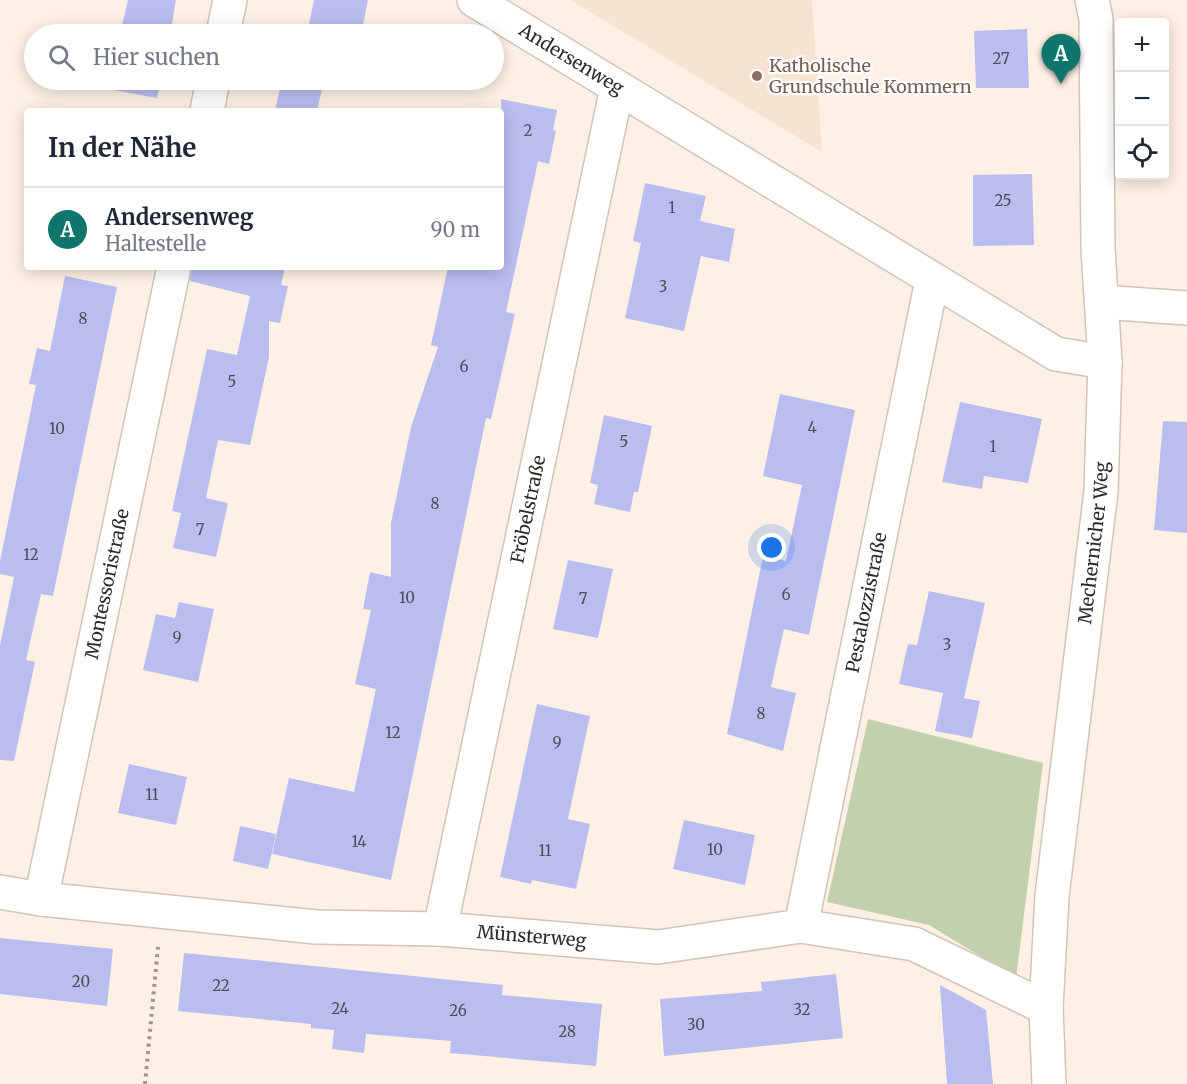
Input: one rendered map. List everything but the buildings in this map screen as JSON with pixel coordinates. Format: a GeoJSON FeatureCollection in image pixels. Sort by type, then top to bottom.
{"type":"FeatureCollection","features":[{"type":"Feature","properties":{"kind":"street"},"geometry":{"type":"LineString","coordinates":[[225,24],[230,0]]}},
{"type":"Feature","properties":{"kind":"street","name":"Andersenweg"},"geometry":{"type":"LineString","coordinates":[[474,0],[1056,354],[1105,362]]}},
{"type":"Feature","properties":{"kind":"street","name":"Mechernicher Weg"},"geometry":{"type":"LineString","coordinates":[[1049,1084],[1046,1008],[1052,896],[1101,491],[1105,362],[1098,248],[1096,19],[1092,0]]}},
{"type":"Feature","properties":{"kind":"street","name":"Fröbelstraße"},"geometry":{"type":"LineString","coordinates":[[440,929],[616,88]]}},
{"type":"Feature","properties":{"kind":"street"},"geometry":{"type":"LineString","coordinates":[[208,108],[211,90]]}},
{"type":"Feature","properties":{"kind":"street","name":"Montessoristraße"},"geometry":{"type":"LineString","coordinates":[[41,899],[173,270]]}},
{"type":"Feature","properties":{"kind":"street","name":"Pestalozzistraße"},"geometry":{"type":"LineString","coordinates":[[801,926],[932,280]]}},
{"type":"Feature","properties":{"kind":"street"},"geometry":{"type":"LineString","coordinates":[[1102,302],[1187,308]]}},
{"type":"Feature","properties":{"kind":"street","name":"Münsterweg"},"geometry":{"type":"LineString","coordinates":[[0,892],[41,899],[316,927],[440,929],[658,947],[801,926],[914,944],[1046,1008]]}},
{"type":"Feature","properties":{"kind":"path"},"geometry":{"type":"LineString","coordinates":[[145,1084],[161,911]]}},
{"type":"Feature","properties":{"kind":"shaded area","name":"Katholische Grundschule Kommern"},"geometry":{"type":"Polygon","coordinates":[[[570,0],[812,0],[822,152],[570,0]]]}},
{"type":"Feature","properties":{"kind":"green space"},"geometry":{"type":"Polygon","coordinates":[[[868,719],[1043,763],[1016,978],[929,925],[827,902],[868,719]]]}},
{"type":"Feature","properties":{"kind":"place","name":"Katholische Grundschule Kommern"},"geometry":{"type":"Point","coordinates":[757,76]}},
{"type":"Feature","properties":{"kind":"place","name":"Andersenweg"},"geometry":{"type":"Point","coordinates":[1061,84]}}]}
